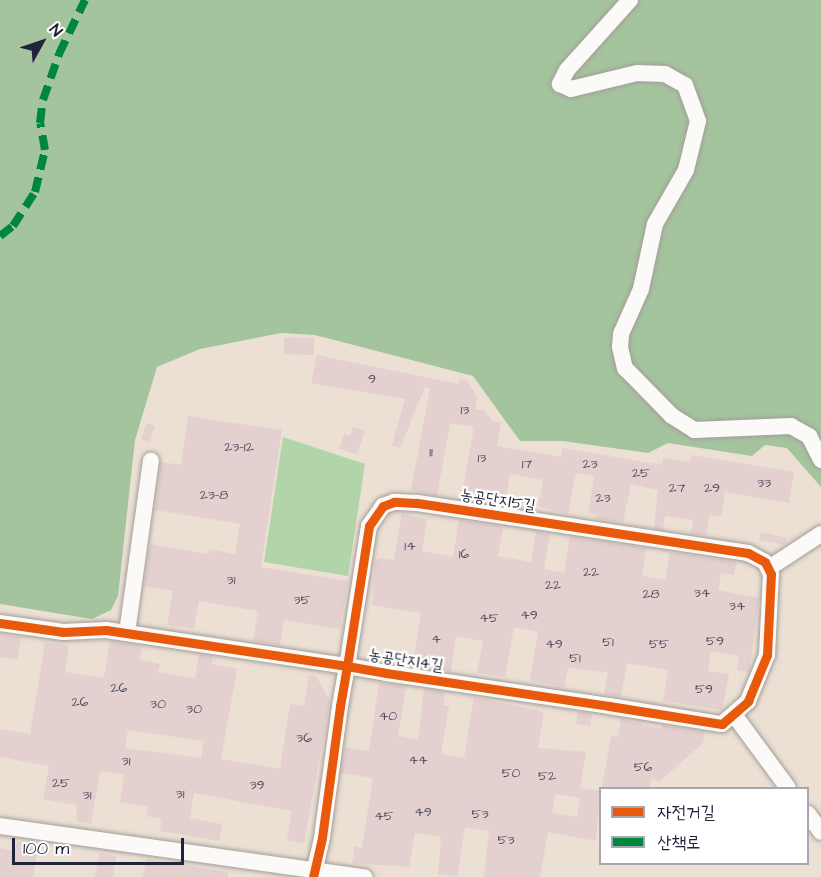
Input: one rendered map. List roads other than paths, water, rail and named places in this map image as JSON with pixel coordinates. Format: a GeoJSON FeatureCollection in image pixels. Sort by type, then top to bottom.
{"type":"FeatureCollection","features":[{"type":"Feature","properties":{"kind":"street"},"geometry":{"type":"LineString","coordinates":[[630,0],[567,70],[560,84],[571,89],[636,73],[665,74],[685,85],[698,121],[686,170],[655,224],[642,289],[621,334],[621,358],[643,388],[672,416],[694,430],[790,426],[808,436],[821,460]]}},
{"type":"Feature","properties":{"kind":"street"},"geometry":{"type":"LineString","coordinates":[[127,633],[151,461]]}},
{"type":"Feature","properties":{"kind":"street","name":"농공단지5길"},"geometry":{"type":"LineString","coordinates":[[313,875],[369,526],[380,509],[394,502],[748,553],[760,558],[769,568]]}},
{"type":"Feature","properties":{"kind":"street"},"geometry":{"type":"LineString","coordinates":[[787,787],[735,716],[752,692],[766,655],[771,624],[769,568],[821,534]]}},
{"type":"Feature","properties":{"kind":"street","name":"농공단지4길"},"geometry":{"type":"LineString","coordinates":[[0,623],[63,632],[106,630],[719,724],[735,716]]}},
{"type":"Feature","properties":{"kind":"street"},"geometry":{"type":"LineString","coordinates":[[809,817],[821,832]]}},
{"type":"Feature","properties":{"kind":"street"},"geometry":{"type":"LineString","coordinates":[[0,825],[313,875],[364,877]]}}]}
